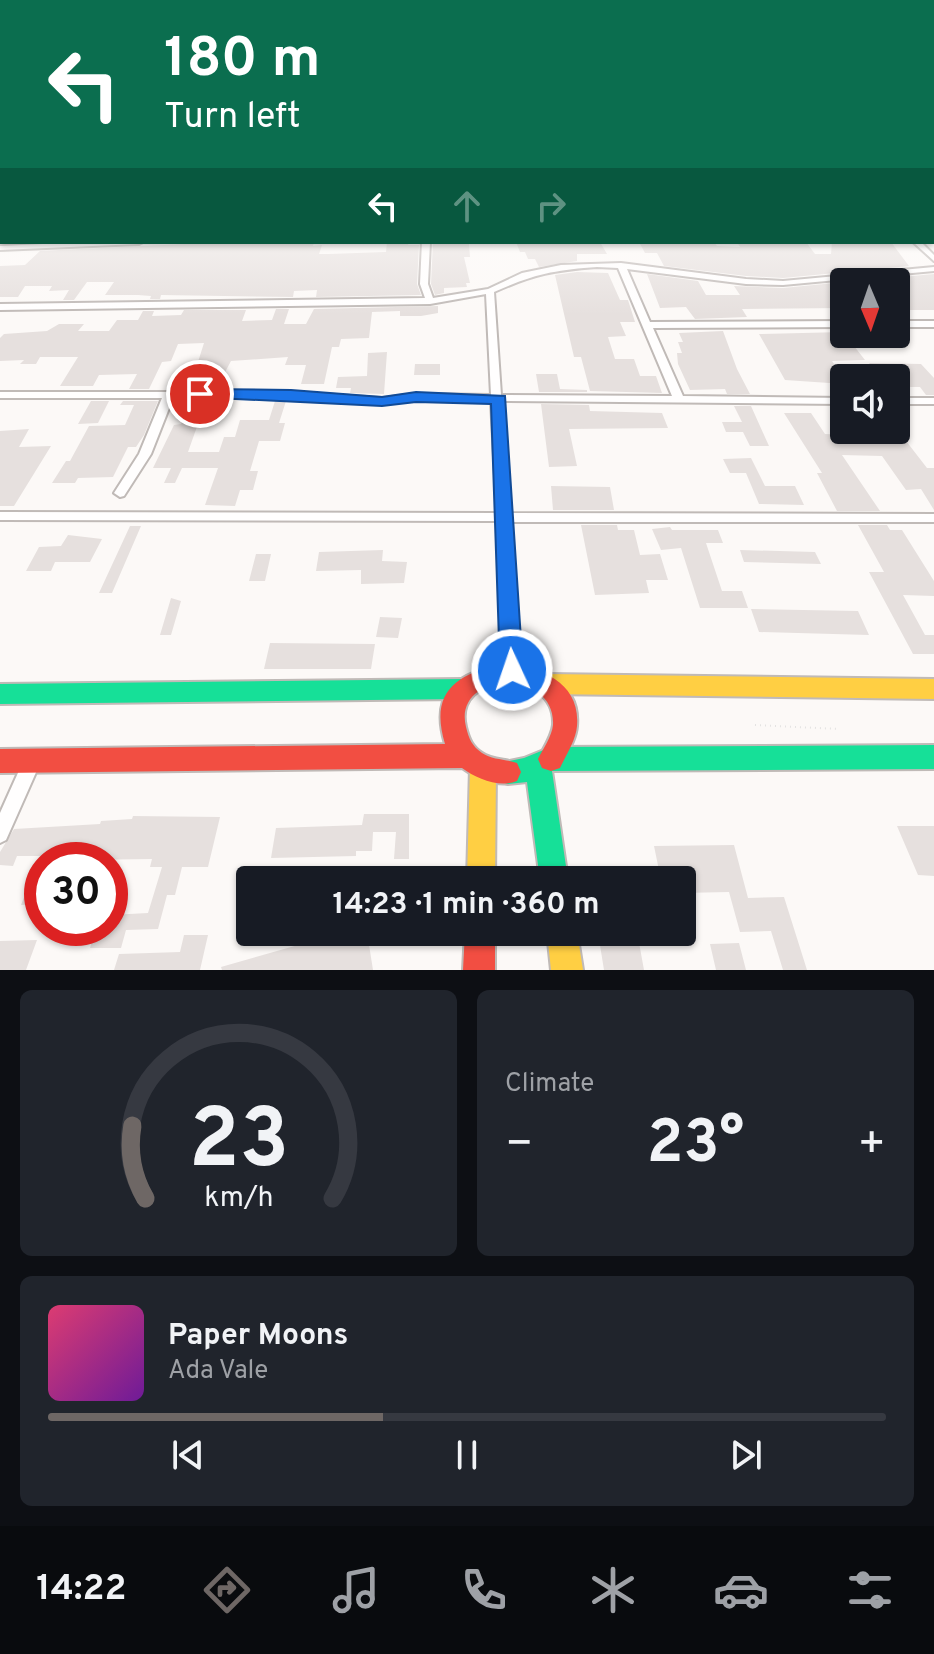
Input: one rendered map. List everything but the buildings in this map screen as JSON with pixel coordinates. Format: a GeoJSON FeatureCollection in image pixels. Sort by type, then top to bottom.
{"type":"FeatureCollection","features":[{"type":"Feature","properties":{"kind":"main road"},"geometry":{"type":"LineString","coordinates":[[553,866],[544,763],[563,741],[566,720],[560,700],[546,684],[530,674],[512,670],[485,674],[462,689],[453,704],[451,722],[455,740],[466,756],[483,768],[501,773],[544,763],[934,757]]}},
{"type":"Feature","properties":{"kind":"main road"},"geometry":{"type":"LineString","coordinates":[[546,684],[934,689]]}},
{"type":"Feature","properties":{"kind":"main road"},"geometry":{"type":"LineString","coordinates":[[0,694],[462,689]]}},
{"type":"Feature","properties":{"kind":"main road"},"geometry":{"type":"LineString","coordinates":[[0,761],[466,756]]}},
{"type":"Feature","properties":{"kind":"main road"},"geometry":{"type":"LineString","coordinates":[[481,866],[483,768]]}},
{"type":"Feature","properties":{"kind":"main road"},"geometry":{"type":"LineString","coordinates":[[479,970],[480,946]]}},
{"type":"Feature","properties":{"kind":"main road"},"geometry":{"type":"LineString","coordinates":[[564,946],[567,970]]}},
{"type":"Feature","properties":{"kind":"street"},"geometry":{"type":"LineString","coordinates":[[0,248],[93,244]]}},
{"type":"Feature","properties":{"kind":"street"},"geometry":{"type":"LineString","coordinates":[[426,244],[424,284],[430,301]]}},
{"type":"Feature","properties":{"kind":"street"},"geometry":{"type":"LineString","coordinates":[[919,244],[934,259]]}},
{"type":"Feature","properties":{"kind":"street"},"geometry":{"type":"LineString","coordinates":[[0,307],[430,301],[490,291],[537,270],[562,266],[621,265],[780,283],[845,280],[934,269]]}},
{"type":"Feature","properties":{"kind":"street"},"geometry":{"type":"LineString","coordinates":[[621,265],[679,400]]}},
{"type":"Feature","properties":{"kind":"street"},"geometry":{"type":"LineString","coordinates":[[490,291],[499,400],[512,670]]}},
{"type":"Feature","properties":{"kind":"street"},"geometry":{"type":"LineString","coordinates":[[648,325],[830,324]]}},
{"type":"Feature","properties":{"kind":"street"},"geometry":{"type":"LineString","coordinates":[[910,324],[934,324]]}},
{"type":"Feature","properties":{"kind":"street"},"geometry":{"type":"LineString","coordinates":[[120,493],[145,454],[169,394]]}},
{"type":"Feature","properties":{"kind":"street"},"geometry":{"type":"LineString","coordinates":[[0,395],[291,395],[382,401],[416,397],[830,401]]}},
{"type":"Feature","properties":{"kind":"street"},"geometry":{"type":"LineString","coordinates":[[910,401],[934,401]]}},
{"type":"Feature","properties":{"kind":"street"},"geometry":{"type":"LineString","coordinates":[[0,516],[934,518]]}},
{"type":"Feature","properties":{"kind":"street"},"geometry":{"type":"LineString","coordinates":[[0,834],[32,761]]}},
{"type":"Feature","properties":{"kind":"path"},"geometry":{"type":"LineString","coordinates":[[755,725],[839,729]]}},
{"type":"Feature","properties":{"kind":"traffic: fast"},"geometry":{"type":"LineString","coordinates":[[0,694],[462,689]]}},
{"type":"Feature","properties":{"kind":"traffic: fast"},"geometry":{"type":"LineString","coordinates":[[508,772],[525,770],[551,759],[934,757]]}},
{"type":"Feature","properties":{"kind":"traffic: fast"},"geometry":{"type":"LineString","coordinates":[[538,768],[552,866]]}},
{"type":"Feature","properties":{"kind":"traffic: slow"},"geometry":{"type":"LineString","coordinates":[[546,684],[934,689]]}},
{"type":"Feature","properties":{"kind":"traffic: slow"},"geometry":{"type":"LineString","coordinates":[[481,866],[483,768]]}},
{"type":"Feature","properties":{"kind":"traffic: slow"},"geometry":{"type":"LineString","coordinates":[[564,946],[567,970]]}},
{"type":"Feature","properties":{"kind":"traffic: jam"},"geometry":{"type":"LineString","coordinates":[[508,772],[478,764],[466,755],[457,742],[451,715],[458,694],[476,680],[499,674],[523,675],[545,683],[560,700],[565,724],[551,759]]}},
{"type":"Feature","properties":{"kind":"traffic: jam"},"geometry":{"type":"LineString","coordinates":[[0,761],[466,756]]}},
{"type":"Feature","properties":{"kind":"traffic: jam"},"geometry":{"type":"LineString","coordinates":[[479,970],[480,946]]}},
{"type":"Feature","properties":{"kind":"route"},"geometry":{"type":"LineString","coordinates":[[200,394],[291,395],[382,401],[416,397],[499,400],[512,670]]}}]}
